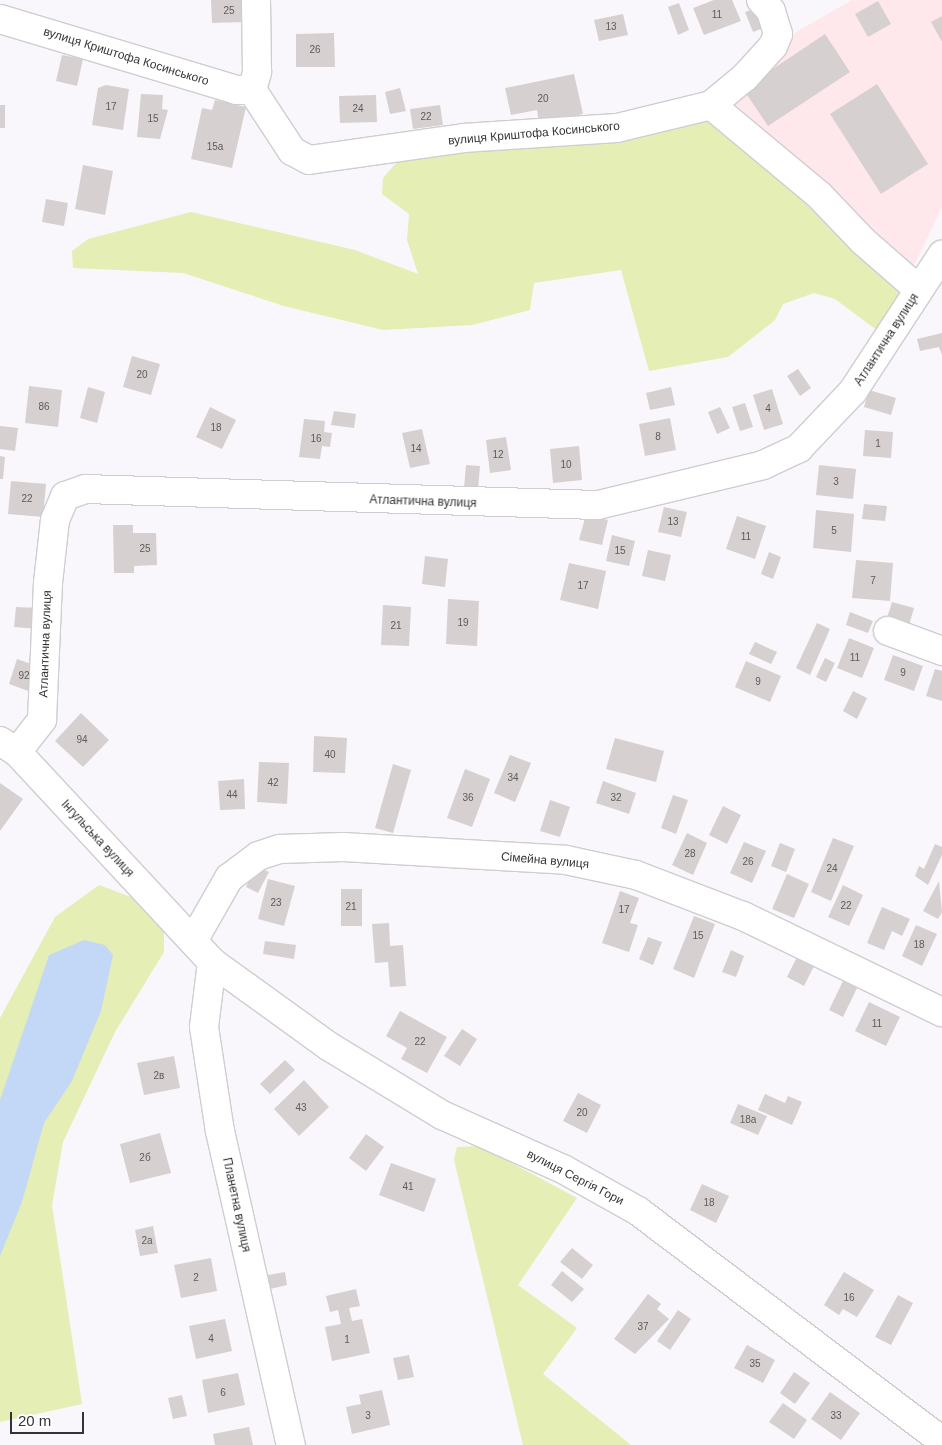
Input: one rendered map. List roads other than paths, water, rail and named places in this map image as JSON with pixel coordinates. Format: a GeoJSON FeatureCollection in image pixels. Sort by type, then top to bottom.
{"type":"FeatureCollection","features":[{"type":"Feature","properties":{"kind":"street"},"geometry":{"type":"LineString","coordinates":[[252,90],[257,72],[256,0]]}},
{"type":"Feature","properties":{"kind":"street"},"geometry":{"type":"LineString","coordinates":[[761,0],[778,24],[773,46],[712,105],[819,195],[863,241],[919,290]]}},
{"type":"Feature","properties":{"kind":"street","name":"вулиця Криштофа Косинського"},"geometry":{"type":"LineString","coordinates":[[0,20],[236,90],[252,90],[292,151],[309,160],[463,138],[617,128],[712,105]]}},
{"type":"Feature","properties":{"kind":"street","name":"Атлантична вулиця"},"geometry":{"type":"LineString","coordinates":[[9,746],[42,720],[48,583],[55,520],[65,496],[85,489],[555,506],[598,504],[763,465],[799,448],[853,391],[942,255]]}},
{"type":"Feature","properties":{"kind":"street"},"geometry":{"type":"LineString","coordinates":[[888,631],[942,651]]}},
{"type":"Feature","properties":{"kind":"street","name":"Інгульська вулиця"},"geometry":{"type":"LineString","coordinates":[[9,746],[192,941]]}},
{"type":"Feature","properties":{"kind":"street","name":"Сімейна вулиця"},"geometry":{"type":"LineString","coordinates":[[192,941],[229,878],[258,856],[280,850],[343,846],[566,860],[636,875],[743,916],[942,1012]]}},
{"type":"Feature","properties":{"kind":"street","name":"вулиця Сергія Гори"},"geometry":{"type":"LineString","coordinates":[[192,941],[212,962],[330,1046],[442,1115],[563,1169],[638,1211],[942,1440]]}},
{"type":"Feature","properties":{"kind":"street","name":"Планетна вулиця"},"geometry":{"type":"LineString","coordinates":[[212,962],[204,1027],[220,1131],[291,1445]]}},
{"type":"Feature","properties":{"kind":"water"},"geometry":{"type":"Polygon","coordinates":[[[84,940],[105,945],[113,955],[101,1011],[72,1081],[44,1123],[22,1202],[0,1256],[0,1100],[49,955],[84,940]]]}}]}
